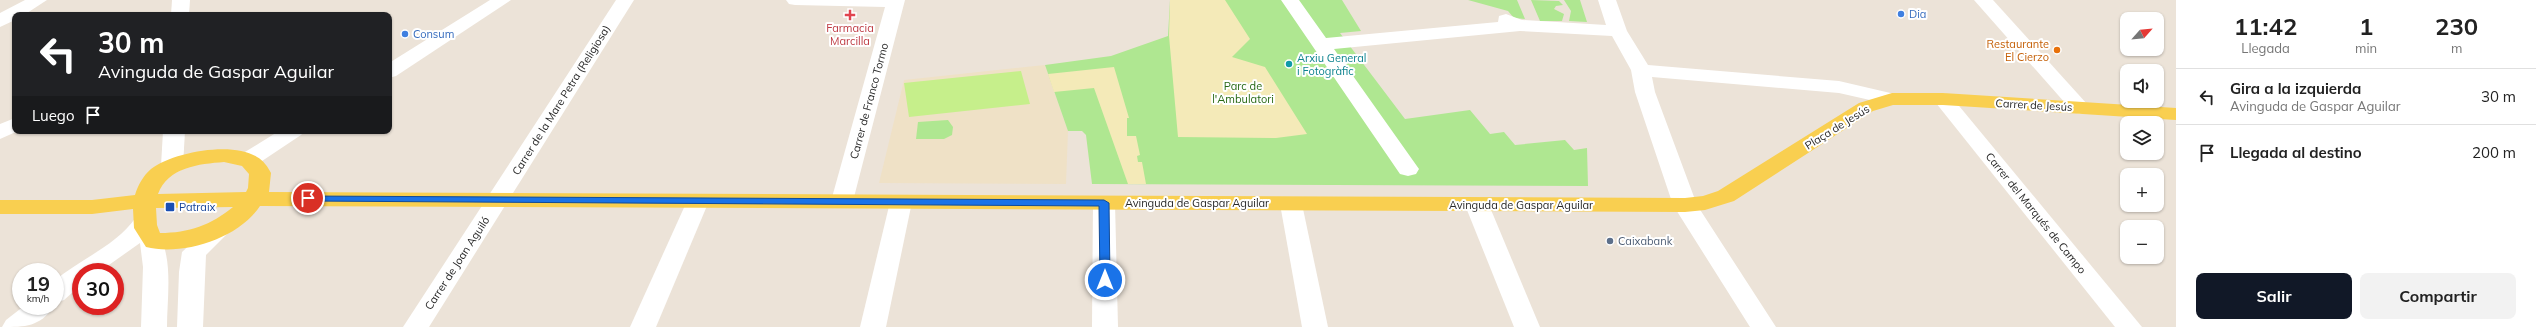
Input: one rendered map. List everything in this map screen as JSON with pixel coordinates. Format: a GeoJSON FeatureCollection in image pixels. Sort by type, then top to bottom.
{"type":"FeatureCollection","features":[{"type":"Feature","properties":{"kind":"main road","name":"Carrer de Jesús"},"geometry":{"type":"LineString","coordinates":[[1892,99],[1944,100],[2176,114]]}},
{"type":"Feature","properties":{"kind":"main road","name":"Plaça de Jesús"},"geometry":{"type":"LineString","coordinates":[[1685,205],[1705,203],[1726,196],[1866,107],[1892,99]]}},
{"type":"Feature","properties":{"kind":"main road"},"geometry":{"type":"LineString","coordinates":[[145,220],[150,182],[157,174],[172,166],[210,156],[236,156],[248,160]]}},
{"type":"Feature","properties":{"kind":"main road","name":"Avinguda de Gaspar Aguilar"},"geometry":{"type":"LineString","coordinates":[[145,220],[154,241],[178,242],[205,236],[220,230],[238,218],[260,189],[262,180],[254,164],[248,160]]}},
{"type":"Feature","properties":{"kind":"main road","name":"Avinguda de Gaspar Aguilar"},"geometry":{"type":"LineString","coordinates":[[0,207],[92,207],[145,220],[253,200],[296,198],[1685,205]]}},
{"type":"Feature","properties":{"kind":"street"},"geometry":{"type":"LineString","coordinates":[[16,12],[38,0]]}},
{"type":"Feature","properties":{"kind":"street"},"geometry":{"type":"LineString","coordinates":[[180,12],[181,0]]}},
{"type":"Feature","properties":{"kind":"street"},"geometry":{"type":"LineString","coordinates":[[392,70],[502,0]]}},
{"type":"Feature","properties":{"kind":"street","name":"Carrer de la Mare Petra (Religiosa)"},"geometry":{"type":"LineString","coordinates":[[498,200],[625,0]]}},
{"type":"Feature","properties":{"kind":"street"},"geometry":{"type":"LineString","coordinates":[[795,0],[896,1]]}},
{"type":"Feature","properties":{"kind":"street"},"geometry":{"type":"LineString","coordinates":[[1290,0],[1408,169]]}},
{"type":"Feature","properties":{"kind":"street"},"geometry":{"type":"LineString","coordinates":[[1607,0],[1618,31],[1641,70],[1645,92],[1685,205],[1763,327]]}},
{"type":"Feature","properties":{"kind":"street"},"geometry":{"type":"LineString","coordinates":[[1983,0],[2080,108]]}},
{"type":"Feature","properties":{"kind":"street","name":"Carrer de Franco Tormo"},"geometry":{"type":"LineString","coordinates":[[842,201],[896,1]]}},
{"type":"Feature","properties":{"kind":"street"},"geometry":{"type":"LineString","coordinates":[[0,21],[12,14]]}},
{"type":"Feature","properties":{"kind":"street"},"geometry":{"type":"LineString","coordinates":[[1491,15],[1520,25]]}},
{"type":"Feature","properties":{"kind":"street"},"geometry":{"type":"LineString","coordinates":[[1321,44],[1520,25],[1618,31]]}},
{"type":"Feature","properties":{"kind":"street","name":"Plaça de Jesús"},"geometry":{"type":"LineString","coordinates":[[1641,70],[1838,87],[1892,99]]}},
{"type":"Feature","properties":{"kind":"street","name":"Carrer del Marqués de Campo"},"geometry":{"type":"LineString","coordinates":[[1944,100],[2129,327]]}},
{"type":"Feature","properties":{"kind":"street"},"geometry":{"type":"LineString","coordinates":[[0,133],[12,126]]}},
{"type":"Feature","properties":{"kind":"street"},"geometry":{"type":"LineString","coordinates":[[172,166],[174,134]]}},
{"type":"Feature","properties":{"kind":"street"},"geometry":{"type":"LineString","coordinates":[[248,160],[289,134]]}},
{"type":"Feature","properties":{"kind":"street","name":"Carrer de Joan Aguiló"},"geometry":{"type":"LineString","coordinates":[[416,327],[498,200]]}},
{"type":"Feature","properties":{"kind":"street"},"geometry":{"type":"LineString","coordinates":[[643,327],[698,201]]}},
{"type":"Feature","properties":{"kind":"street"},"geometry":{"type":"LineString","coordinates":[[873,327],[900,202]]}},
{"type":"Feature","properties":{"kind":"street"},"geometry":{"type":"LineString","coordinates":[[1104,203],[1105,327]]}},
{"type":"Feature","properties":{"kind":"street"},"geometry":{"type":"LineString","coordinates":[[1291,204],[1315,327]]}},
{"type":"Feature","properties":{"kind":"street"},"geometry":{"type":"LineString","coordinates":[[1477,205],[1527,327]]}},
{"type":"Feature","properties":{"kind":"street"},"geometry":{"type":"LineString","coordinates":[[94,263],[135,236],[144,227],[145,220]]}},
{"type":"Feature","properties":{"kind":"street"},"geometry":{"type":"LineString","coordinates":[[145,220],[153,243],[154,327]]}},
{"type":"Feature","properties":{"kind":"street"},"geometry":{"type":"LineString","coordinates":[[190,327],[191,272],[194,252],[220,230]]}},
{"type":"Feature","properties":{"kind":"street"},"geometry":{"type":"LineString","coordinates":[[64,286],[72,280]]}},
{"type":"Feature","properties":{"kind":"street"},"geometry":{"type":"LineString","coordinates":[[16,327],[30,315]]}},
{"type":"Feature","properties":{"kind":"shaded area"},"geometry":{"type":"Polygon","coordinates":[[[1045,65],[1068,131],[1066,184],[879,183],[904,80],[1045,65]]]}},
{"type":"Feature","properties":{"kind":"green space","name":"Parc de l'Ambulatori"},"geometry":{"type":"Polygon","coordinates":[[[1170,0],[1342,0],[1361,31],[1340,33],[1405,119],[1470,110],[1490,134],[1504,132],[1515,145],[1565,140],[1574,150],[1587,148],[1588,186],[1092,184],[1086,135],[1082,131],[1068,131],[1045,65],[1111,56],[1168,36],[1170,0]]]}},
{"type":"Feature","properties":{"kind":"green space"},"geometry":{"type":"Polygon","coordinates":[[[1468,0],[1517,0],[1525,19],[1514,18],[1508,11],[1468,0]]]}},
{"type":"Feature","properties":{"kind":"green space"},"geometry":{"type":"Polygon","coordinates":[[[1531,0],[1559,1],[1563,5],[1556,6],[1554,9],[1564,14],[1562,21],[1540,21],[1531,0]]]}},
{"type":"Feature","properties":{"kind":"green space"},"geometry":{"type":"Polygon","coordinates":[[[1564,0],[1580,0],[1587,22],[1569,21],[1571,11],[1564,0]]]}},
{"type":"Feature","properties":{"kind":"green space"},"geometry":{"type":"Polygon","coordinates":[[[1021,71],[1030,104],[909,117],[904,83],[1021,71]]]}},
{"type":"Feature","properties":{"kind":"green space"},"geometry":{"type":"Polygon","coordinates":[[[948,120],[953,127],[952,135],[944,139],[916,139],[918,122],[948,120]]]}},
{"type":"Feature","properties":{"kind":"sand"},"geometry":{"type":"Polygon","coordinates":[[[1170,0],[1225,0],[1250,39],[1232,57],[1265,67],[1307,134],[1276,138],[1178,137],[1169,36],[1170,0]]]}},
{"type":"Feature","properties":{"kind":"sand"},"geometry":{"type":"Polygon","coordinates":[[[1114,67],[1129,118],[1127,118],[1127,136],[1136,136],[1140,155],[1137,156],[1138,162],[1142,162],[1146,184],[1128,184],[1094,88],[1054,92],[1048,74],[1114,67]]]}},
{"type":"Feature","properties":{"kind":"place","name":"Dia"},"geometry":{"type":"Point","coordinates":[1901,14]}},
{"type":"Feature","properties":{"kind":"place","name":"Farmacia Marcilla"},"geometry":{"type":"Point","coordinates":[850,15]}},
{"type":"Feature","properties":{"kind":"place","name":"Consum"},"geometry":{"type":"Point","coordinates":[405,34]}},
{"type":"Feature","properties":{"kind":"place","name":"Restaurante El Cierzo"},"geometry":{"type":"Point","coordinates":[2057,50]}},
{"type":"Feature","properties":{"kind":"place","name":"Arxiu General i Fotogràfic"},"geometry":{"type":"Point","coordinates":[1289,64]}},
{"type":"Feature","properties":{"kind":"place","name":"Patraix"},"geometry":{"type":"Point","coordinates":[170,207]}},
{"type":"Feature","properties":{"kind":"place","name":"Caixabank"},"geometry":{"type":"Point","coordinates":[1610,241]}},
{"type":"Feature","properties":{"kind":"route"},"geometry":{"type":"LineString","coordinates":[[308,198],[1104,203],[1105,280]]}}]}
